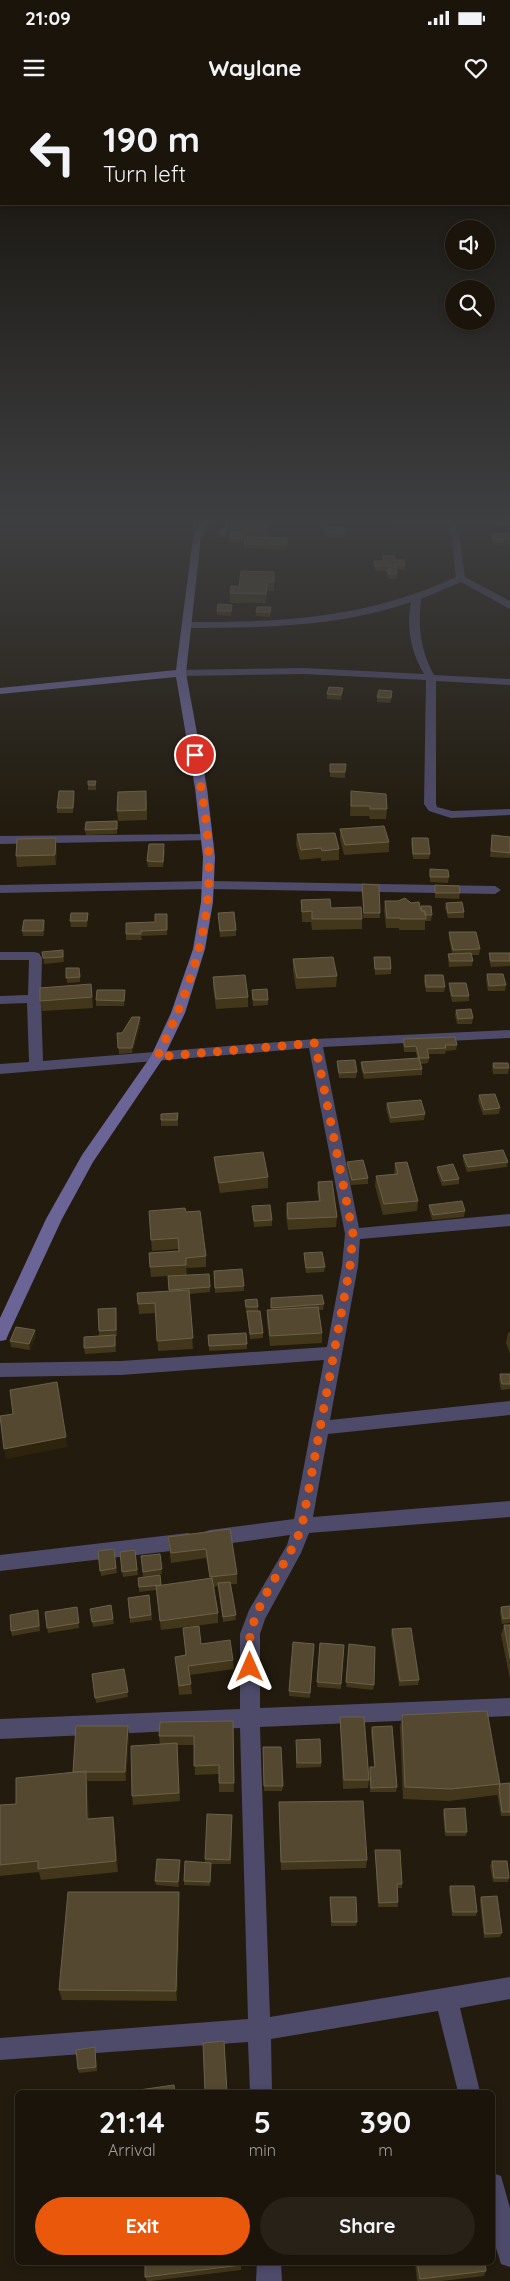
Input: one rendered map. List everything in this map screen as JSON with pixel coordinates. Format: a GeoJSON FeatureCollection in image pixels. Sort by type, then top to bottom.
{"type":"FeatureCollection","features":[{"type":"Feature","properties":{"kind":"street"},"geometry":{"type":"LineString","coordinates":[[0,1335],[54,1219],[87,1158],[157,1057],[178,1013],[192,973],[206,913],[208,885],[207,838],[201,788],[181,673],[187,621]]}},
{"type":"Feature","properties":{"kind":"street"},"geometry":{"type":"LineString","coordinates":[[186,625],[262,625],[309,621]]}},
{"type":"Feature","properties":{"kind":"street"},"geometry":{"type":"LineString","coordinates":[[413,621],[423,664],[431,678],[430,804],[433,809],[451,815],[510,812]]}},
{"type":"Feature","properties":{"kind":"street"},"geometry":{"type":"LineString","coordinates":[[0,691],[221,670],[328,670],[510,682]]}},
{"type":"Feature","properties":{"kind":"street"},"geometry":{"type":"LineString","coordinates":[[0,840],[207,838]]}},
{"type":"Feature","properties":{"kind":"street"},"geometry":{"type":"LineString","coordinates":[[0,889],[208,885],[495,890]]}},
{"type":"Feature","properties":{"kind":"street"},"geometry":{"type":"LineString","coordinates":[[0,956],[34,956],[36,958],[34,999],[36,1067]]}},
{"type":"Feature","properties":{"kind":"street"},"geometry":{"type":"LineString","coordinates":[[0,1000],[34,999]]}},
{"type":"Feature","properties":{"kind":"street"},"geometry":{"type":"LineString","coordinates":[[0,1069],[315,1043],[510,1034]]}},
{"type":"Feature","properties":{"kind":"street"},"geometry":{"type":"LineString","coordinates":[[261,2090],[250,1717],[250,1634],[256,1616],[295,1547],[302,1526],[350,1266],[353,1234],[315,1043]]}},
{"type":"Feature","properties":{"kind":"street"},"geometry":{"type":"LineString","coordinates":[[353,1234],[510,1220]]}},
{"type":"Feature","properties":{"kind":"street"},"geometry":{"type":"LineString","coordinates":[[0,1370],[131,1368],[334,1353]]}},
{"type":"Feature","properties":{"kind":"street"},"geometry":{"type":"LineString","coordinates":[[321,1428],[510,1408]]}},
{"type":"Feature","properties":{"kind":"street"},"geometry":{"type":"LineString","coordinates":[[0,1564],[302,1526],[510,1509]]}},
{"type":"Feature","properties":{"kind":"street"},"geometry":{"type":"LineString","coordinates":[[0,1729],[510,1707]]}},
{"type":"Feature","properties":{"kind":"street"},"geometry":{"type":"LineString","coordinates":[[0,2049],[258,2030],[510,1988]]}},
{"type":"Feature","properties":{"kind":"street"},"geometry":{"type":"LineString","coordinates":[[446,1998],[469,2090]]}},
{"type":"Feature","properties":{"kind":"street"},"geometry":{"type":"LineString","coordinates":[[495,2197],[510,2255]]}},
{"type":"Feature","properties":{"kind":"street"},"geometry":{"type":"LineString","coordinates":[[268,2265],[269,2281]]}},
{"type":"Feature","properties":{"kind":"building"},"geometry":{"type":"Polygon","coordinates":[[[329,687],[343,688],[341,695],[327,694],[329,687]]]}},
{"type":"Feature","properties":{"kind":"building"},"geometry":{"type":"Polygon","coordinates":[[[379,690],[392,691],[391,698],[377,697],[379,690]]]}},
{"type":"Feature","properties":{"kind":"building"},"geometry":{"type":"Polygon","coordinates":[[[330,764],[346,764],[345,772],[330,772],[330,764]]]}},
{"type":"Feature","properties":{"kind":"building"},"geometry":{"type":"Polygon","coordinates":[[[88,781],[96,781],[95,785],[88,785],[88,781]]]}},
{"type":"Feature","properties":{"kind":"building"},"geometry":{"type":"Polygon","coordinates":[[[59,791],[74,791],[73,808],[57,808],[59,791]]]}},
{"type":"Feature","properties":{"kind":"building"},"geometry":{"type":"Polygon","coordinates":[[[146,791],[146,810],[117,811],[118,792],[146,791]]]}},
{"type":"Feature","properties":{"kind":"building"},"geometry":{"type":"Polygon","coordinates":[[[351,791],[386,794],[387,809],[370,809],[370,806],[351,806],[351,791]]]}},
{"type":"Feature","properties":{"kind":"building"},"geometry":{"type":"Polygon","coordinates":[[[117,821],[117,829],[85,830],[86,822],[117,821]]]}},
{"type":"Feature","properties":{"kind":"building"},"geometry":{"type":"Polygon","coordinates":[[[384,826],[389,842],[345,845],[340,829],[384,826]]]}},
{"type":"Feature","properties":{"kind":"building"},"geometry":{"type":"Polygon","coordinates":[[[335,833],[339,849],[322,851],[321,848],[301,850],[297,834],[335,833]]]}},
{"type":"Feature","properties":{"kind":"building"},"geometry":{"type":"Polygon","coordinates":[[[492,835],[510,837],[510,853],[491,851],[492,835]]]}},
{"type":"Feature","properties":{"kind":"building"},"geometry":{"type":"Polygon","coordinates":[[[56,838],[55,855],[16,856],[17,839],[56,838]]]}},
{"type":"Feature","properties":{"kind":"building"},"geometry":{"type":"Polygon","coordinates":[[[412,838],[428,838],[430,854],[413,854],[412,838]]]}},
{"type":"Feature","properties":{"kind":"building"},"geometry":{"type":"Polygon","coordinates":[[[149,844],[164,844],[163,862],[147,861],[149,844]]]}},
{"type":"Feature","properties":{"kind":"building"},"geometry":{"type":"Polygon","coordinates":[[[430,869],[448,870],[449,877],[430,877],[430,869]]]}},
{"type":"Feature","properties":{"kind":"building"},"geometry":{"type":"Polygon","coordinates":[[[362,884],[379,885],[380,913],[364,913],[362,884]]]}},
{"type":"Feature","properties":{"kind":"building"},"geometry":{"type":"Polygon","coordinates":[[[435,885],[459,886],[460,893],[435,893],[435,885]]]}},
{"type":"Feature","properties":{"kind":"building"},"geometry":{"type":"Polygon","coordinates":[[[405,898],[411,903],[419,902],[421,911],[425,911],[426,919],[387,918],[385,901],[398,901],[405,898]]]}},
{"type":"Feature","properties":{"kind":"building"},"geometry":{"type":"Polygon","coordinates":[[[330,899],[331,908],[361,907],[362,919],[312,919],[312,911],[302,912],[301,900],[330,899]]]}},
{"type":"Feature","properties":{"kind":"building"},"geometry":{"type":"Polygon","coordinates":[[[462,902],[464,912],[448,913],[446,903],[462,902]]]}},
{"type":"Feature","properties":{"kind":"building"},"geometry":{"type":"Polygon","coordinates":[[[421,906],[431,906],[432,915],[425,915],[425,911],[422,911],[421,906]]]}},
{"type":"Feature","properties":{"kind":"building"},"geometry":{"type":"Polygon","coordinates":[[[234,912],[236,930],[220,931],[218,913],[234,912]]]}},
{"type":"Feature","properties":{"kind":"building"},"geometry":{"type":"Polygon","coordinates":[[[71,913],[88,913],[87,921],[70,921],[71,913]]]}},
{"type":"Feature","properties":{"kind":"building"},"geometry":{"type":"Polygon","coordinates":[[[155,914],[167,914],[167,930],[141,931],[141,934],[126,934],[126,923],[155,922],[155,914]]]}},
{"type":"Feature","properties":{"kind":"building"},"geometry":{"type":"Polygon","coordinates":[[[24,920],[44,920],[43,931],[22,931],[24,920]]]}},
{"type":"Feature","properties":{"kind":"building"},"geometry":{"type":"Polygon","coordinates":[[[449,932],[476,932],[480,949],[453,950],[449,932]]]}},
{"type":"Feature","properties":{"kind":"building"},"geometry":{"type":"Polygon","coordinates":[[[63,950],[63,957],[43,958],[42,952],[63,950]]]}},
{"type":"Feature","properties":{"kind":"building"},"geometry":{"type":"Polygon","coordinates":[[[471,953],[473,961],[450,961],[448,954],[471,953]]]}},
{"type":"Feature","properties":{"kind":"building"},"geometry":{"type":"Polygon","coordinates":[[[489,953],[510,953],[510,961],[491,961],[489,953]]]}},
{"type":"Feature","properties":{"kind":"building"},"geometry":{"type":"Polygon","coordinates":[[[333,957],[337,976],[297,978],[293,959],[333,957]]]}},
{"type":"Feature","properties":{"kind":"building"},"geometry":{"type":"Polygon","coordinates":[[[374,957],[390,957],[391,969],[375,969],[374,957]]]}},
{"type":"Feature","properties":{"kind":"building"},"geometry":{"type":"Polygon","coordinates":[[[66,968],[79,968],[80,977],[66,978],[66,968]]]}},
{"type":"Feature","properties":{"kind":"building"},"geometry":{"type":"Polygon","coordinates":[[[487,974],[503,974],[506,985],[489,986],[487,974]]]}},
{"type":"Feature","properties":{"kind":"building"},"geometry":{"type":"Polygon","coordinates":[[[245,975],[248,997],[216,999],[213,977],[245,975]]]}},
{"type":"Feature","properties":{"kind":"building"},"geometry":{"type":"Polygon","coordinates":[[[425,975],[443,975],[445,987],[426,987],[425,975]]]}},
{"type":"Feature","properties":{"kind":"building"},"geometry":{"type":"Polygon","coordinates":[[[449,983],[466,983],[469,996],[452,996],[449,983]]]}},
{"type":"Feature","properties":{"kind":"building"},"geometry":{"type":"Polygon","coordinates":[[[91,984],[92,997],[40,1001],[40,988],[91,984]]]}},
{"type":"Feature","properties":{"kind":"building"},"geometry":{"type":"Polygon","coordinates":[[[267,989],[268,1000],[253,1000],[252,990],[267,989]]]}},
{"type":"Feature","properties":{"kind":"building"},"geometry":{"type":"Polygon","coordinates":[[[97,990],[125,990],[124,1001],[96,1000],[97,990]]]}},
{"type":"Feature","properties":{"kind":"building"},"geometry":{"type":"Polygon","coordinates":[[[471,1009],[473,1018],[458,1019],[456,1010],[471,1009]]]}},
{"type":"Feature","properties":{"kind":"building"},"geometry":{"type":"Polygon","coordinates":[[[132,1017],[140,1017],[132,1048],[118,1048],[117,1033],[122,1033],[132,1017]]]}},
{"type":"Feature","properties":{"kind":"building"},"geometry":{"type":"Polygon","coordinates":[[[455,1037],[457,1045],[445,1045],[446,1048],[427,1049],[429,1058],[419,1058],[416,1046],[405,1047],[403,1039],[455,1037]]]}},
{"type":"Feature","properties":{"kind":"building"},"geometry":{"type":"Polygon","coordinates":[[[419,1058],[422,1069],[364,1073],[361,1062],[419,1058]]]}},
{"type":"Feature","properties":{"kind":"building"},"geometry":{"type":"Polygon","coordinates":[[[355,1060],[357,1072],[339,1073],[337,1061],[355,1060]]]}},
{"type":"Feature","properties":{"kind":"building"},"geometry":{"type":"Polygon","coordinates":[[[493,1063],[508,1063],[509,1068],[494,1068],[493,1063]]]}},
{"type":"Feature","properties":{"kind":"building"},"geometry":{"type":"Polygon","coordinates":[[[495,1094],[500,1108],[484,1110],[479,1095],[495,1094]]]}},
{"type":"Feature","properties":{"kind":"building"},"geometry":{"type":"Polygon","coordinates":[[[421,1100],[425,1114],[391,1118],[387,1103],[421,1100]]]}},
{"type":"Feature","properties":{"kind":"building"},"geometry":{"type":"Polygon","coordinates":[[[178,1113],[177,1120],[161,1120],[161,1114],[178,1113]]]}},
{"type":"Feature","properties":{"kind":"building"},"geometry":{"type":"Polygon","coordinates":[[[503,1150],[508,1162],[468,1167],[463,1155],[503,1150]]]}},
{"type":"Feature","properties":{"kind":"building"},"geometry":{"type":"Polygon","coordinates":[[[263,1152],[268,1177],[219,1183],[214,1157],[263,1152]]]}},
{"type":"Feature","properties":{"kind":"building"},"geometry":{"type":"Polygon","coordinates":[[[363,1160],[368,1178],[352,1180],[347,1162],[363,1160]]]}},
{"type":"Feature","properties":{"kind":"building"},"geometry":{"type":"Polygon","coordinates":[[[407,1162],[418,1201],[384,1204],[376,1176],[398,1174],[395,1163],[407,1162]]]}},
{"type":"Feature","properties":{"kind":"building"},"geometry":{"type":"Polygon","coordinates":[[[453,1164],[459,1179],[443,1181],[437,1167],[453,1164]]]}},
{"type":"Feature","properties":{"kind":"building"},"geometry":{"type":"Polygon","coordinates":[[[332,1181],[337,1217],[288,1219],[287,1203],[320,1201],[318,1182],[332,1181]]]}},
{"type":"Feature","properties":{"kind":"building"},"geometry":{"type":"Polygon","coordinates":[[[462,1201],[465,1211],[433,1215],[429,1205],[462,1201]]]}},
{"type":"Feature","properties":{"kind":"building"},"geometry":{"type":"Polygon","coordinates":[[[270,1205],[272,1220],[254,1221],[252,1206],[270,1205]]]}},
{"type":"Feature","properties":{"kind":"building"},"geometry":{"type":"Polygon","coordinates":[[[185,1208],[186,1212],[200,1211],[206,1256],[186,1258],[186,1265],[150,1267],[149,1253],[179,1251],[178,1238],[151,1240],[149,1211],[185,1208]]]}},
{"type":"Feature","properties":{"kind":"building"},"geometry":{"type":"Polygon","coordinates":[[[322,1252],[325,1267],[306,1268],[304,1253],[322,1252]]]}},
{"type":"Feature","properties":{"kind":"building"},"geometry":{"type":"Polygon","coordinates":[[[242,1269],[244,1286],[215,1288],[214,1271],[242,1269]]]}},
{"type":"Feature","properties":{"kind":"building"},"geometry":{"type":"Polygon","coordinates":[[[209,1274],[210,1287],[169,1290],[168,1276],[209,1274]]]}},
{"type":"Feature","properties":{"kind":"building"},"geometry":{"type":"Polygon","coordinates":[[[189,1290],[193,1338],[157,1341],[155,1303],[138,1304],[137,1293],[189,1290]]]}},
{"type":"Feature","properties":{"kind":"building"},"geometry":{"type":"Polygon","coordinates":[[[322,1295],[324,1304],[271,1308],[271,1298],[322,1295]]]}},
{"type":"Feature","properties":{"kind":"building"},"geometry":{"type":"Polygon","coordinates":[[[257,1299],[258,1307],[246,1307],[245,1300],[257,1299]]]}},
{"type":"Feature","properties":{"kind":"building"},"geometry":{"type":"Polygon","coordinates":[[[318,1307],[322,1333],[270,1336],[267,1310],[318,1307]]]}},
{"type":"Feature","properties":{"kind":"building"},"geometry":{"type":"Polygon","coordinates":[[[116,1308],[116,1330],[99,1331],[98,1309],[116,1308]]]}},
{"type":"Feature","properties":{"kind":"building"},"geometry":{"type":"Polygon","coordinates":[[[247,1311],[260,1311],[263,1333],[250,1334],[247,1311]]]}},
{"type":"Feature","properties":{"kind":"building"},"geometry":{"type":"Polygon","coordinates":[[[16,1327],[35,1330],[29,1344],[10,1341],[16,1327]]]}},
{"type":"Feature","properties":{"kind":"building"},"geometry":{"type":"Polygon","coordinates":[[[246,1333],[247,1344],[209,1346],[208,1335],[246,1333]]]}},
{"type":"Feature","properties":{"kind":"building"},"geometry":{"type":"Polygon","coordinates":[[[115,1335],[115,1346],[84,1348],[84,1337],[115,1335]]]}},
{"type":"Feature","properties":{"kind":"building"},"geometry":{"type":"Polygon","coordinates":[[[500,1374],[510,1374],[510,1384],[502,1384],[500,1374]]]}},
{"type":"Feature","properties":{"kind":"building"},"geometry":{"type":"Polygon","coordinates":[[[57,1382],[66,1437],[4,1449],[0,1416],[13,1414],[10,1390],[57,1382]]]}},
{"type":"Feature","properties":{"kind":"building"},"geometry":{"type":"Polygon","coordinates":[[[230,1529],[237,1574],[210,1577],[206,1549],[171,1553],[168,1537],[230,1529]]]}},
{"type":"Feature","properties":{"kind":"building"},"geometry":{"type":"Polygon","coordinates":[[[114,1549],[116,1568],[100,1571],[98,1551],[114,1549]]]}},
{"type":"Feature","properties":{"kind":"building"},"geometry":{"type":"Polygon","coordinates":[[[135,1550],[137,1570],[122,1572],[120,1552],[135,1550]]]}},
{"type":"Feature","properties":{"kind":"building"},"geometry":{"type":"Polygon","coordinates":[[[160,1554],[162,1569],[143,1572],[141,1556],[160,1554]]]}},
{"type":"Feature","properties":{"kind":"building"},"geometry":{"type":"Polygon","coordinates":[[[160,1575],[161,1585],[139,1587],[138,1578],[160,1575]]]}},
{"type":"Feature","properties":{"kind":"building"},"geometry":{"type":"Polygon","coordinates":[[[212,1578],[218,1613],[160,1621],[156,1586],[212,1578]]]}},
{"type":"Feature","properties":{"kind":"building"},"geometry":{"type":"Polygon","coordinates":[[[230,1582],[236,1615],[223,1617],[218,1583],[230,1582]]]}},
{"type":"Feature","properties":{"kind":"building"},"geometry":{"type":"Polygon","coordinates":[[[149,1595],[151,1615],[130,1618],[128,1598],[149,1595]]]}},
{"type":"Feature","properties":{"kind":"building"},"geometry":{"type":"Polygon","coordinates":[[[111,1605],[113,1619],[92,1622],[90,1609],[111,1605]]]}},
{"type":"Feature","properties":{"kind":"building"},"geometry":{"type":"Polygon","coordinates":[[[510,1606],[510,1618],[503,1619],[501,1607],[510,1606]]]}},
{"type":"Feature","properties":{"kind":"building"},"geometry":{"type":"Polygon","coordinates":[[[77,1607],[79,1623],[47,1628],[45,1612],[77,1607]]]}},
{"type":"Feature","properties":{"kind":"building"},"geometry":{"type":"Polygon","coordinates":[[[38,1610],[39,1626],[11,1631],[10,1615],[38,1610]]]}},
{"type":"Feature","properties":{"kind":"building"},"geometry":{"type":"Polygon","coordinates":[[[504,1625],[510,1625],[510,1658],[504,1625]]]}},
{"type":"Feature","properties":{"kind":"building"},"geometry":{"type":"Polygon","coordinates":[[[199,1626],[201,1644],[230,1640],[233,1660],[188,1666],[191,1684],[179,1686],[175,1657],[186,1655],[183,1628],[199,1626]]]}},
{"type":"Feature","properties":{"kind":"building"},"geometry":{"type":"Polygon","coordinates":[[[411,1628],[419,1680],[400,1681],[392,1629],[411,1628]]]}},
{"type":"Feature","properties":{"kind":"building"},"geometry":{"type":"Polygon","coordinates":[[[293,1642],[314,1644],[310,1693],[289,1691],[293,1642]]]}},
{"type":"Feature","properties":{"kind":"building"},"geometry":{"type":"Polygon","coordinates":[[[320,1643],[344,1645],[341,1684],[317,1682],[320,1643]]]}},
{"type":"Feature","properties":{"kind":"building"},"geometry":{"type":"Polygon","coordinates":[[[349,1644],[375,1647],[374,1685],[346,1682],[349,1644]]]}},
{"type":"Feature","properties":{"kind":"building"},"geometry":{"type":"Polygon","coordinates":[[[124,1669],[128,1692],[95,1698],[92,1674],[124,1669]]]}},
{"type":"Feature","properties":{"kind":"building"},"geometry":{"type":"Polygon","coordinates":[[[487,1711],[500,1784],[451,1789],[405,1787],[402,1715],[487,1711]]]}},
{"type":"Feature","properties":{"kind":"building"},"geometry":{"type":"Polygon","coordinates":[[[340,1717],[364,1717],[369,1780],[344,1780],[340,1717]]]}},
{"type":"Feature","properties":{"kind":"building"},"geometry":{"type":"Polygon","coordinates":[[[233,1721],[234,1783],[219,1783],[219,1765],[194,1766],[194,1736],[159,1736],[160,1722],[233,1721]]]}},
{"type":"Feature","properties":{"kind":"building"},"geometry":{"type":"Polygon","coordinates":[[[76,1726],[128,1726],[125,1772],[73,1772],[76,1726]]]}},
{"type":"Feature","properties":{"kind":"building"},"geometry":{"type":"Polygon","coordinates":[[[392,1726],[397,1787],[371,1788],[370,1767],[375,1767],[372,1727],[392,1726]]]}},
{"type":"Feature","properties":{"kind":"building"},"geometry":{"type":"Polygon","coordinates":[[[320,1739],[321,1763],[297,1763],[296,1740],[320,1739]]]}},
{"type":"Feature","properties":{"kind":"building"},"geometry":{"type":"Polygon","coordinates":[[[177,1743],[179,1793],[132,1796],[131,1746],[177,1743]]]}},
{"type":"Feature","properties":{"kind":"building"},"geometry":{"type":"Polygon","coordinates":[[[263,1747],[281,1747],[283,1786],[264,1786],[263,1747]]]}},
{"type":"Feature","properties":{"kind":"building"},"geometry":{"type":"Polygon","coordinates":[[[86,1771],[87,1819],[113,1817],[116,1861],[38,1869],[38,1861],[0,1865],[0,1805],[16,1804],[16,1778],[86,1771]]]}},
{"type":"Feature","properties":{"kind":"building"},"geometry":{"type":"Polygon","coordinates":[[[510,1783],[510,1812],[502,1812],[500,1784],[510,1783]]]}},
{"type":"Feature","properties":{"kind":"building"},"geometry":{"type":"Polygon","coordinates":[[[363,1801],[367,1860],[281,1862],[279,1802],[363,1801]]]}},
{"type":"Feature","properties":{"kind":"building"},"geometry":{"type":"Polygon","coordinates":[[[465,1808],[467,1832],[446,1832],[444,1809],[465,1808]]]}},
{"type":"Feature","properties":{"kind":"building"},"geometry":{"type":"Polygon","coordinates":[[[207,1814],[232,1815],[230,1860],[205,1859],[207,1814]]]}},
{"type":"Feature","properties":{"kind":"building"},"geometry":{"type":"Polygon","coordinates":[[[375,1850],[400,1850],[402,1884],[397,1884],[398,1902],[379,1903],[375,1850]]]}},
{"type":"Feature","properties":{"kind":"building"},"geometry":{"type":"Polygon","coordinates":[[[157,1859],[180,1860],[178,1882],[155,1881],[157,1859]]]}},
{"type":"Feature","properties":{"kind":"building"},"geometry":{"type":"Polygon","coordinates":[[[185,1861],[211,1863],[210,1882],[184,1881],[185,1861]]]}},
{"type":"Feature","properties":{"kind":"building"},"geometry":{"type":"Polygon","coordinates":[[[492,1861],[507,1861],[509,1878],[494,1878],[492,1861]]]}},
{"type":"Feature","properties":{"kind":"building"},"geometry":{"type":"Polygon","coordinates":[[[450,1886],[474,1886],[477,1912],[453,1912],[450,1886]]]}},
{"type":"Feature","properties":{"kind":"building"},"geometry":{"type":"Polygon","coordinates":[[[68,1892],[179,1892],[176,1991],[59,1990],[68,1892]]]}},
{"type":"Feature","properties":{"kind":"building"},"geometry":{"type":"Polygon","coordinates":[[[497,1896],[502,1933],[485,1934],[481,1897],[497,1896]]]}},
{"type":"Feature","properties":{"kind":"building"},"geometry":{"type":"Polygon","coordinates":[[[330,1897],[356,1897],[357,1922],[332,1922],[330,1897]]]}},
{"type":"Feature","properties":{"kind":"building"},"geometry":{"type":"Polygon","coordinates":[[[224,2041],[227,2090],[205,2090],[203,2043],[224,2041]]]}},
{"type":"Feature","properties":{"kind":"building"},"geometry":{"type":"Polygon","coordinates":[[[95,2047],[96,2067],[78,2069],[76,2050],[95,2047]]]}},
{"type":"Feature","properties":{"kind":"building"},"geometry":{"type":"Polygon","coordinates":[[[174,2085],[175,2090],[139,2090],[174,2085]]]}},
{"type":"Feature","properties":{"kind":"building"},"geometry":{"type":"Polygon","coordinates":[[[145,2265],[241,2265],[145,2277],[145,2265]]]}},
{"type":"Feature","properties":{"kind":"building"},"geometry":{"type":"Polygon","coordinates":[[[418,2265],[485,2265],[486,2271],[420,2279],[418,2265]]]}},
{"type":"Feature","properties":{"kind":"route"},"geometry":{"type":"LineString","coordinates":[[195,755],[205,815],[209,857],[206,913],[192,973],[185,994],[157,1057],[315,1043],[353,1234],[350,1266],[302,1526],[295,1547],[264,1598],[256,1616],[250,1634],[250,1667]]}}]}
